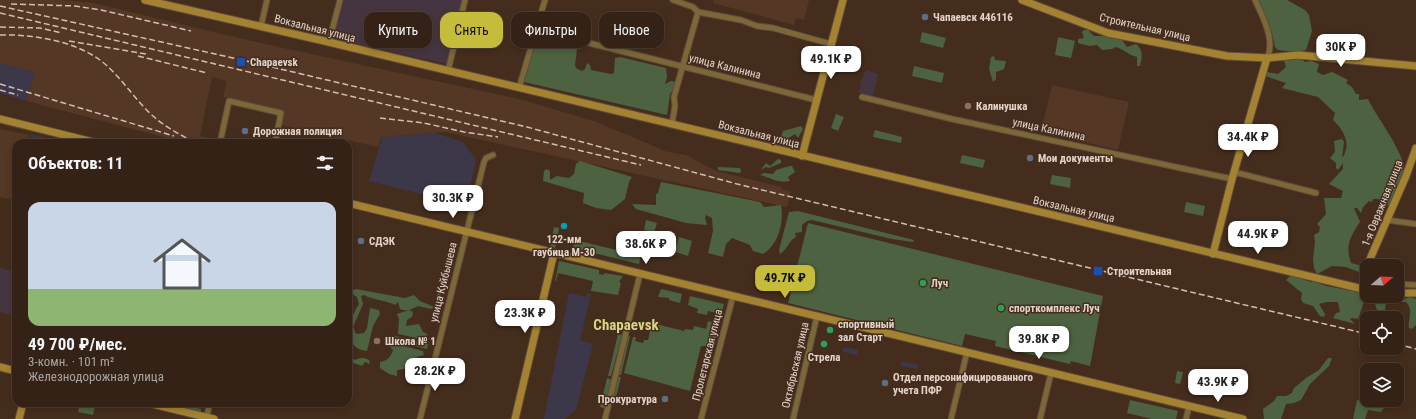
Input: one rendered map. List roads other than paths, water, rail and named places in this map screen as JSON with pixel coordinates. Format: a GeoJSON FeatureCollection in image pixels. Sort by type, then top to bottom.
{"type":"FeatureCollection","features":[{"type":"Feature","properties":{"kind":"street","name":"Вокзальная улица"},"geometry":{"type":"LineString","coordinates":[[145,0],[329,42],[1360,288]]}},
{"type":"Feature","properties":{"kind":"street"},"geometry":{"type":"LineString","coordinates":[[261,26],[267,0]]}},
{"type":"Feature","properties":{"kind":"street"},"geometry":{"type":"LineString","coordinates":[[329,42],[340,0]]}},
{"type":"Feature","properties":{"kind":"street"},"geometry":{"type":"LineString","coordinates":[[448,71],[465,0]]}},
{"type":"Feature","properties":{"kind":"street"},"geometry":{"type":"LineString","coordinates":[[542,12],[545,0]]}},
{"type":"Feature","properties":{"kind":"street"},"geometry":{"type":"LineString","coordinates":[[673,0],[693,7],[698,12],[741,20],[758,26],[773,28],[831,44]]}},
{"type":"Feature","properties":{"kind":"street"},"geometry":{"type":"LineString","coordinates":[[802,156],[843,0]]}},
{"type":"Feature","properties":{"kind":"street","name":"Строительная улица"},"geometry":{"type":"LineString","coordinates":[[1022,0],[1108,33],[1228,56],[1266,58],[1298,55],[1416,66]]}},
{"type":"Feature","properties":{"kind":"street"},"geometry":{"type":"LineString","coordinates":[[1213,254],[1232,179],[1266,58],[1269,53],[1269,38],[1264,20],[1255,0]]}},
{"type":"Feature","properties":{"kind":"street"},"geometry":{"type":"LineString","coordinates":[[672,124],[675,106],[674,97],[698,12]]}},
{"type":"Feature","properties":{"kind":"street","name":"улица Калинина"},"geometry":{"type":"LineString","coordinates":[[591,43],[816,100]]}},
{"type":"Feature","properties":{"kind":"street"},"geometry":{"type":"LineString","coordinates":[[519,88],[532,48]]}},
{"type":"Feature","properties":{"kind":"street","name":"улица Калинина"},"geometry":{"type":"LineString","coordinates":[[862,97],[1232,179]]}},
{"type":"Feature","properties":{"kind":"street"},"geometry":{"type":"LineString","coordinates":[[221,139],[229,101],[281,113],[276,139]]}},
{"type":"Feature","properties":{"kind":"street"},"geometry":{"type":"LineString","coordinates":[[0,119],[80,139]]}},
{"type":"Feature","properties":{"kind":"street","name":"1-я Овражная улица"},"geometry":{"type":"LineString","coordinates":[[1370,259],[1416,148]]}},
{"type":"Feature","properties":{"kind":"street","name":"улица Куйбышева"},"geometry":{"type":"LineString","coordinates":[[420,419],[465,232],[484,162],[486,158],[493,155]]}},
{"type":"Feature","properties":{"kind":"street"},"geometry":{"type":"LineString","coordinates":[[1234,172],[1316,193]]}},
{"type":"Feature","properties":{"kind":"street"},"geometry":{"type":"LineString","coordinates":[[352,204],[1243,419]]}},
{"type":"Feature","properties":{"kind":"street"},"geometry":{"type":"LineString","coordinates":[[1387,220],[1416,224]]}},
{"type":"Feature","properties":{"kind":"street"},"geometry":{"type":"LineString","coordinates":[[515,419],[554,253]]}},
{"type":"Feature","properties":{"kind":"street"},"geometry":{"type":"LineString","coordinates":[[605,419],[640,274]]}},
{"type":"Feature","properties":{"kind":"street"},"geometry":{"type":"LineString","coordinates":[[1404,284],[1416,285]]}},
{"type":"Feature","properties":{"kind":"street"},"geometry":{"type":"LineString","coordinates":[[1404,293],[1416,293]]}},
{"type":"Feature","properties":{"kind":"street","name":"Пролетарская улица"},"geometry":{"type":"LineString","coordinates":[[701,419],[733,296]]}},
{"type":"Feature","properties":{"kind":"street","name":"Октябрьская улица"},"geometry":{"type":"LineString","coordinates":[[793,419],[817,316]]}},
{"type":"Feature","properties":{"kind":"street"},"geometry":{"type":"LineString","coordinates":[[951,419],[967,352]]}},
{"type":"Feature","properties":{"kind":"street"},"geometry":{"type":"LineString","coordinates":[[0,367],[12,370]]}},
{"type":"Feature","properties":{"kind":"street"},"geometry":{"type":"LineString","coordinates":[[1040,419],[1051,373]]}},
{"type":"Feature","properties":{"kind":"street"},"geometry":{"type":"LineString","coordinates":[[1186,419],[1189,406]]}},
{"type":"Feature","properties":{"kind":"street"},"geometry":{"type":"LineString","coordinates":[[19,419],[22,407]]}},
{"type":"Feature","properties":{"kind":"street"},"geometry":{"type":"LineString","coordinates":[[164,407],[214,419]]}},
{"type":"Feature","properties":{"kind":"street"},"geometry":{"type":"LineString","coordinates":[[207,418],[209,407]]}},
{"type":"Feature","properties":{"kind":"railway"},"geometry":{"type":"LineString","coordinates":[[11,4],[75,6],[101,10],[191,31]]}},
{"type":"Feature","properties":{"kind":"railway"},"geometry":{"type":"LineString","coordinates":[[0,6],[242,60],[527,127],[737,184],[1360,332]]}},
{"type":"Feature","properties":{"kind":"railway"},"geometry":{"type":"LineString","coordinates":[[0,13],[641,165]]}},
{"type":"Feature","properties":{"kind":"railway"},"geometry":{"type":"LineString","coordinates":[[0,27],[40,28],[62,33]]}},
{"type":"Feature","properties":{"kind":"railway"},"geometry":{"type":"LineString","coordinates":[[0,35],[39,37],[65,43],[90,53],[107,66],[158,120],[188,139]]}},
{"type":"Feature","properties":{"kind":"railway"},"geometry":{"type":"LineString","coordinates":[[69,41],[146,54]]}},
{"type":"Feature","properties":{"kind":"railway"},"geometry":{"type":"LineString","coordinates":[[138,56],[207,73]]}},
{"type":"Feature","properties":{"kind":"railway"},"geometry":{"type":"LineString","coordinates":[[0,84],[174,136]]}},
{"type":"Feature","properties":{"kind":"railway"},"geometry":{"type":"LineString","coordinates":[[0,90],[18,95]]}},
{"type":"Feature","properties":{"kind":"railway"},"geometry":{"type":"LineString","coordinates":[[380,118],[424,123],[464,132],[498,137]]}},
{"type":"Feature","properties":{"kind":"railway"},"geometry":{"type":"LineString","coordinates":[[1404,346],[1416,349]]}},
{"type":"Feature","properties":{"kind":"place","name":"Чапаевск 446116"},"geometry":{"type":"Point","coordinates":[925,17]}},
{"type":"Feature","properties":{"kind":"place","name":"Chapaevsk"},"geometry":{"type":"Point","coordinates":[241,62]}},
{"type":"Feature","properties":{"kind":"place","name":"Калинушка"},"geometry":{"type":"Point","coordinates":[968,106]}},
{"type":"Feature","properties":{"kind":"place","name":"Дорожная полиция"},"geometry":{"type":"Point","coordinates":[245,131]}},
{"type":"Feature","properties":{"kind":"place","name":"Мои документы"},"geometry":{"type":"Point","coordinates":[1030,158]}},
{"type":"Feature","properties":{"kind":"place","name":"122-мм гаубица М-30"},"geometry":{"type":"Point","coordinates":[564,226]}},
{"type":"Feature","properties":{"kind":"place","name":"СДЭК"},"geometry":{"type":"Point","coordinates":[361,241]}},
{"type":"Feature","properties":{"kind":"place","name":"Строительная"},"geometry":{"type":"Point","coordinates":[1098,271]}},
{"type":"Feature","properties":{"kind":"place","name":"Луч"},"geometry":{"type":"Point","coordinates":[923,283]}},
{"type":"Feature","properties":{"kind":"place","name":"спорткомплекс Луч"},"geometry":{"type":"Point","coordinates":[1001,308]}},
{"type":"Feature","properties":{"kind":"place","name":"спортивный зал Старт"},"geometry":{"type":"Point","coordinates":[830,330]}},
{"type":"Feature","properties":{"kind":"place","name":"Школа № 1"},"geometry":{"type":"Point","coordinates":[377,341]}},
{"type":"Feature","properties":{"kind":"place","name":"Стрела"},"geometry":{"type":"Point","coordinates":[824,344]}},
{"type":"Feature","properties":{"kind":"place","name":"Отдел персонифицированного учета ПФР"},"geometry":{"type":"Point","coordinates":[885,383]}},
{"type":"Feature","properties":{"kind":"place","name":"Прокуратура"},"geometry":{"type":"Point","coordinates":[665,399]}},
{"type":"Feature","properties":{"kind":"district","name":"Chapaevsk"},"geometry":{"type":"Point","coordinates":[626,325]}}]}
